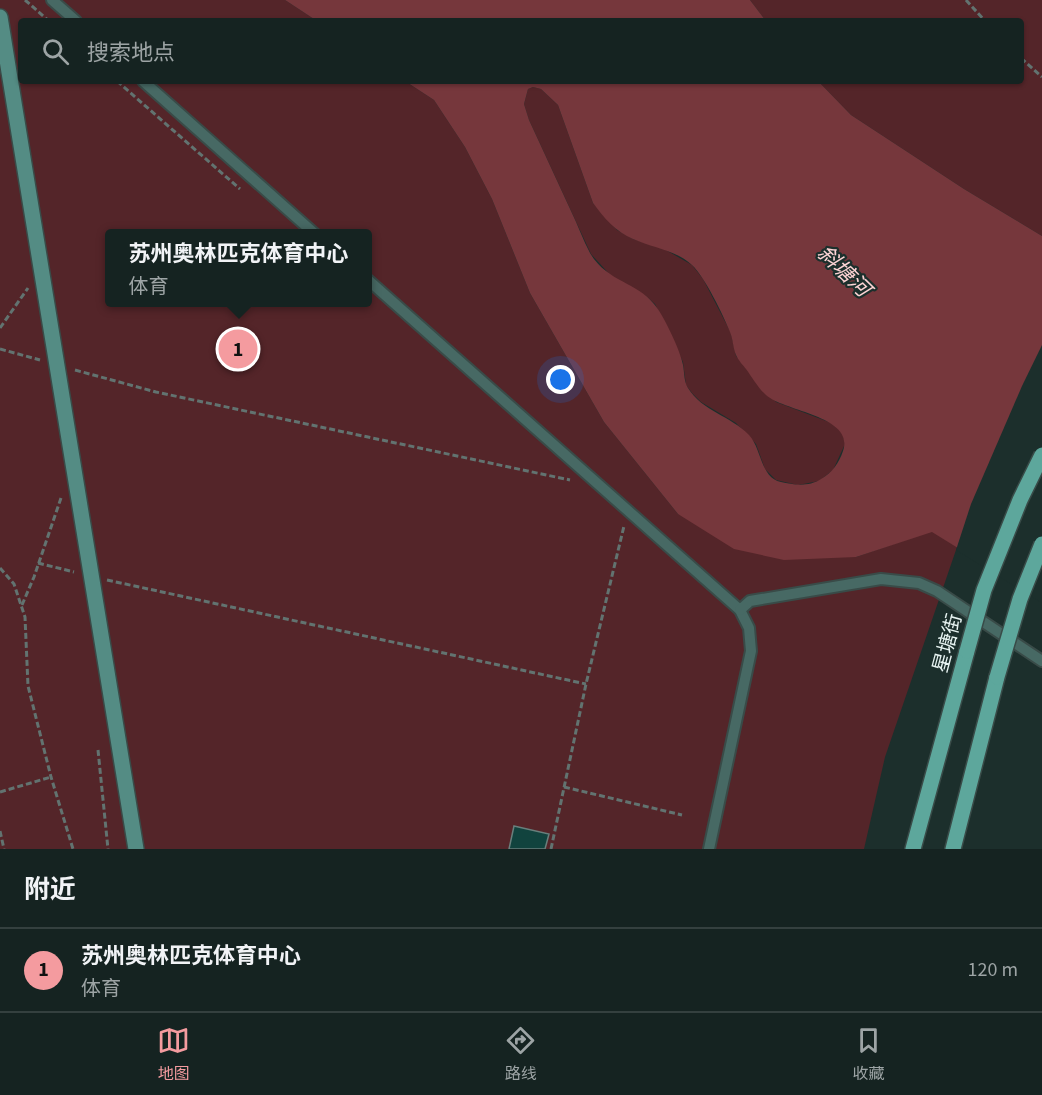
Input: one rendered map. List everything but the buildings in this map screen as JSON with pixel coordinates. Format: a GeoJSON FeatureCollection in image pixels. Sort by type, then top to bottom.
{"type":"FeatureCollection","features":[{"type":"Feature","properties":{"kind":"main road","name":"星塘街"},"geometry":{"type":"LineString","coordinates":[[913,849],[984,590],[1020,500],[1042,455]]}},
{"type":"Feature","properties":{"kind":"main road"},"geometry":{"type":"LineString","coordinates":[[953,849],[997,677],[1020,599],[1042,544]]}},
{"type":"Feature","properties":{"kind":"street"},"geometry":{"type":"LineString","coordinates":[[0,17],[136,849]]}},
{"type":"Feature","properties":{"kind":"lane"},"geometry":{"type":"LineString","coordinates":[[52,0],[73,18]]}},
{"type":"Feature","properties":{"kind":"lane"},"geometry":{"type":"LineString","coordinates":[[146,84],[309,229]]}},
{"type":"Feature","properties":{"kind":"lane"},"geometry":{"type":"LineString","coordinates":[[372,283],[740,610],[749,628],[751,651],[709,849]]}},
{"type":"Feature","properties":{"kind":"lane"},"geometry":{"type":"LineString","coordinates":[[740,610],[750,601],[761,599],[881,579],[905,581],[937,591],[1042,661]]}},
{"type":"Feature","properties":{"kind":"path"},"geometry":{"type":"LineString","coordinates":[[24,0],[45,18]]}},
{"type":"Feature","properties":{"kind":"path"},"geometry":{"type":"LineString","coordinates":[[966,0],[981,18]]}},
{"type":"Feature","properties":{"kind":"path"},"geometry":{"type":"LineString","coordinates":[[1024,61],[1042,77]]}},
{"type":"Feature","properties":{"kind":"path"},"geometry":{"type":"LineString","coordinates":[[120,84],[247,195]]}},
{"type":"Feature","properties":{"kind":"path"},"geometry":{"type":"LineString","coordinates":[[0,328],[41,269]]}},
{"type":"Feature","properties":{"kind":"path"},"geometry":{"type":"LineString","coordinates":[[0,349],[48,363]]}},
{"type":"Feature","properties":{"kind":"path"},"geometry":{"type":"LineString","coordinates":[[66,368],[156,393],[571,480],[562,472]]}},
{"type":"Feature","properties":{"kind":"path"},"geometry":{"type":"LineString","coordinates":[[21,606],[63,493]]}},
{"type":"Feature","properties":{"kind":"path"},"geometry":{"type":"LineString","coordinates":[[551,849],[586,684],[624,526],[632,533]]}},
{"type":"Feature","properties":{"kind":"path"},"geometry":{"type":"LineString","coordinates":[[38,563],[92,577],[586,684]]}},
{"type":"Feature","properties":{"kind":"path"},"geometry":{"type":"LineString","coordinates":[[0,568],[14,584],[25,617],[28,686],[72,849]]}},
{"type":"Feature","properties":{"kind":"path"},"geometry":{"type":"LineString","coordinates":[[98,750],[108,849]]}},
{"type":"Feature","properties":{"kind":"path"},"geometry":{"type":"LineString","coordinates":[[0,792],[51,777]]}},
{"type":"Feature","properties":{"kind":"path"},"geometry":{"type":"LineString","coordinates":[[564,787],[682,815]]}},
{"type":"Feature","properties":{"kind":"path"},"geometry":{"type":"LineString","coordinates":[[0,831],[3,849]]}},
{"type":"Feature","properties":{"kind":"shaded area"},"geometry":{"type":"Polygon","coordinates":[[[0,0],[285,0],[312,18],[18,18],[18,84],[410,84],[434,100],[465,147],[492,199],[530,293],[604,422],[678,514],[856,557],[932,531],[957,547],[885,757],[864,849],[0,849],[0,0]]]}},
{"type":"Feature","properties":{"kind":"shaded area"},"geometry":{"type":"Polygon","coordinates":[[[750,0],[1042,0],[1042,236],[964,189],[851,115],[821,84],[1024,84],[1024,18],[764,18],[750,0]]]}},
{"type":"Feature","properties":{"kind":"shaded area"},"geometry":{"type":"Polygon","coordinates":[[[533,87],[541,89],[558,105],[593,203],[617,230],[633,239],[664,249],[692,265],[703,279],[731,333],[736,356],[776,402],[834,424],[843,434],[845,444],[833,470],[819,481],[798,485],[776,480],[765,469],[756,444],[736,423],[701,402],[686,385],[683,362],[655,304],[646,296],[612,277],[591,254],[529,120],[524,104],[528,89],[533,87]]]}},
{"type":"Feature","properties":{"kind":"water"},"geometry":{"type":"Polygon","coordinates":[[[285,0],[750,0],[764,18],[312,18],[285,0]]]}},
{"type":"Feature","properties":{"kind":"water","name":"斜塘河"},"geometry":{"type":"Polygon","coordinates":[[[410,84],[821,84],[851,115],[964,189],[1042,236],[1042,600],[932,532],[856,557],[784,560],[734,549],[678,514],[604,422],[530,293],[492,199],[465,147],[434,100],[410,84]],[[533,87],[528,89],[524,104],[529,120],[587,248],[597,263],[647,297],[658,309],[678,348],[688,388],[701,402],[742,428],[749,435],[769,475],[781,482],[801,485],[816,482],[825,477],[835,467],[843,451],[844,439],[839,430],[816,416],[775,401],[763,392],[737,357],[730,332],[718,306],[692,265],[672,253],[627,236],[606,219],[593,203],[558,105],[541,89],[533,87]]]}},
{"type":"Feature","properties":{"kind":"pier"},"geometry":{"type":"Polygon","coordinates":[[[1042,345],[1042,603],[956,550],[971,504],[1042,345]]]}},
{"type":"Feature","properties":{"kind":"place","name":"苏州奥林匹克体育中心"},"geometry":{"type":"Point","coordinates":[238,349]}}]}
